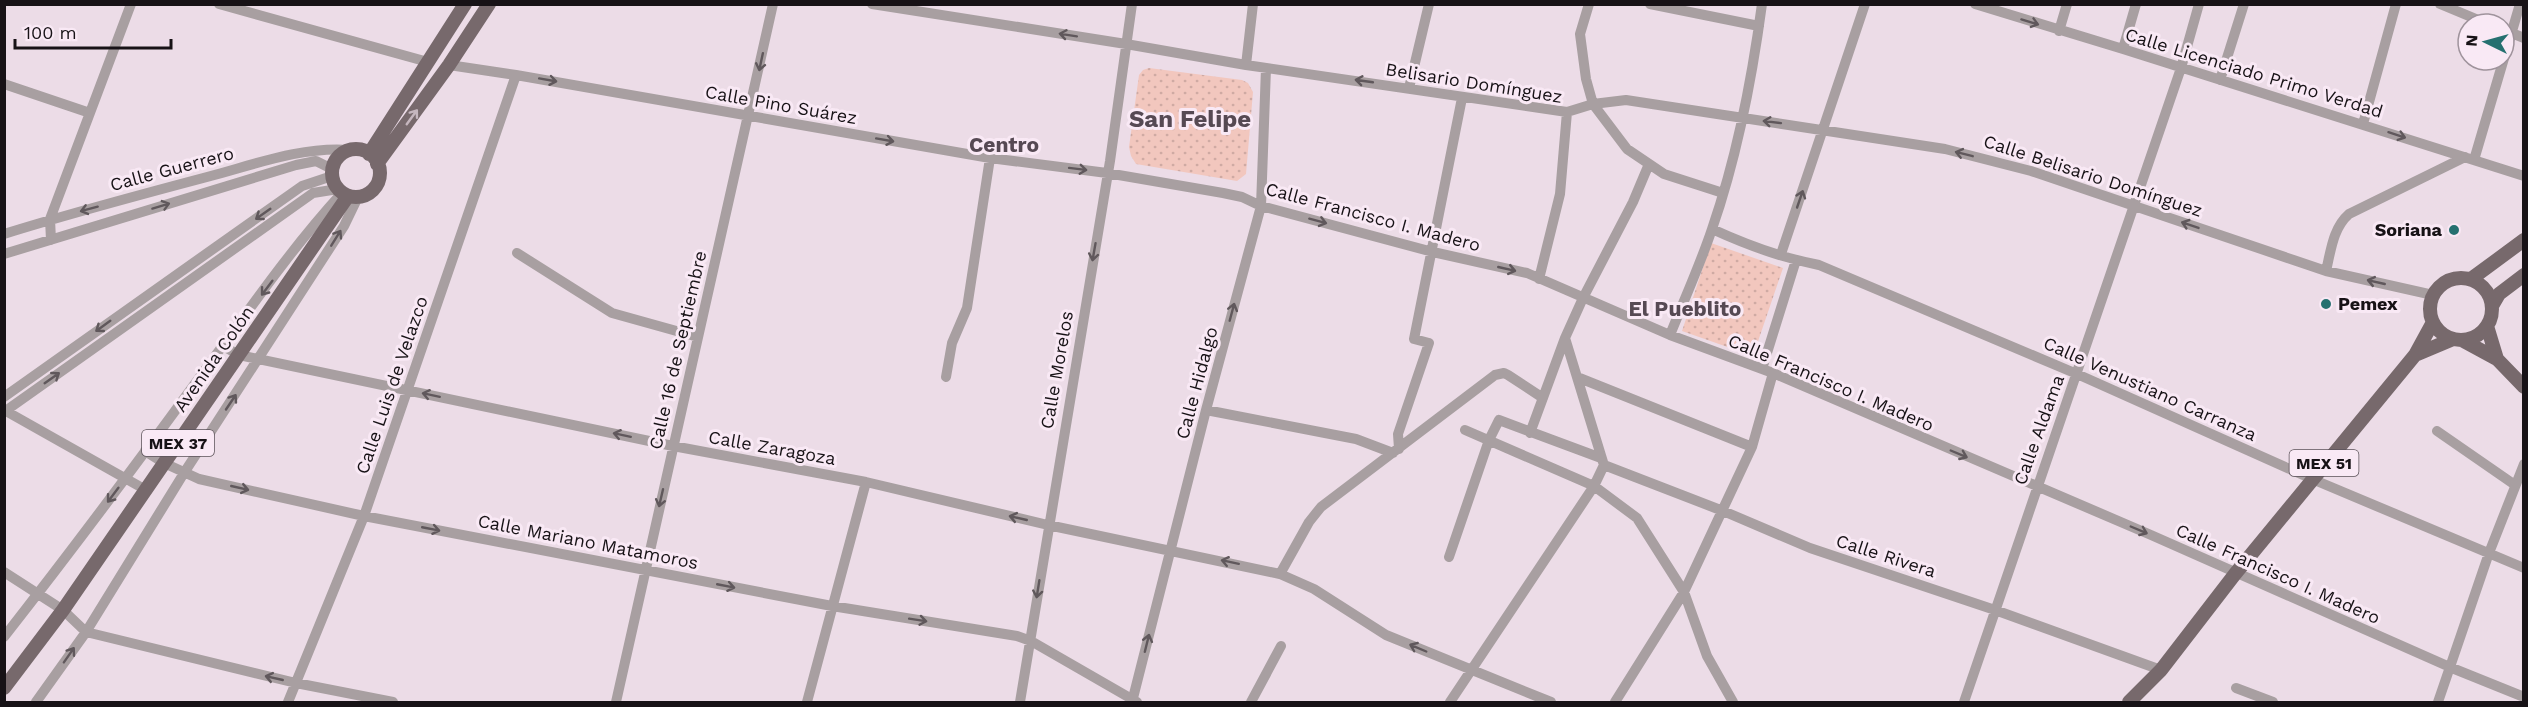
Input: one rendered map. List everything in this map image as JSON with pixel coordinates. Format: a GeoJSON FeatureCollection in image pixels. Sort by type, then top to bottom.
{"type":"FeatureCollection","features":[{"type":"Feature","properties":{"kind":"main road","name":"MEX 37"},"geometry":{"type":"LineString","coordinates":[[350,150],[338,157],[342,187],[371,191],[379,178],[373,159],[428,62],[465,4]]}},
{"type":"Feature","properties":{"kind":"main road","name":"MEX 37"},"geometry":{"type":"LineString","coordinates":[[373,159],[449,65],[489,4]]}},
{"type":"Feature","properties":{"kind":"main road"},"geometry":{"type":"LineString","coordinates":[[350,150],[360,150],[373,159]]}},
{"type":"Feature","properties":{"kind":"main road","name":"Avenida Colón"},"geometry":{"type":"LineString","coordinates":[[4,688],[63,610],[239,355],[342,187]]}},
{"type":"Feature","properties":{"kind":"main road"},"geometry":{"type":"LineString","coordinates":[[2471,279],[2523,240]]}},
{"type":"Feature","properties":{"kind":"main road"},"geometry":{"type":"LineString","coordinates":[[2497,359],[2487,326],[2492,306],[2499,294],[2523,274]]}},
{"type":"Feature","properties":{"kind":"main road"},"geometry":{"type":"LineString","coordinates":[[2433,295],[2449,280],[2471,279],[2485,290],[2492,306]]}},
{"type":"Feature","properties":{"kind":"main road","name":"MEX 51"},"geometry":{"type":"LineString","coordinates":[[2129,702],[2161,670],[2312,478],[2415,355],[2433,322],[2431,304],[2433,295]]}},
{"type":"Feature","properties":{"kind":"main road"},"geometry":{"type":"LineString","coordinates":[[2433,322],[2438,329],[2497,359],[2523,387]]}},
{"type":"Feature","properties":{"kind":"main road","name":"MEX 51"},"geometry":{"type":"LineString","coordinates":[[2415,355],[2480,333],[2487,326]]}},
{"type":"Feature","properties":{"kind":"street"},"geometry":{"type":"LineString","coordinates":[[51,240],[51,219],[131,4]]}},
{"type":"Feature","properties":{"kind":"street"},"geometry":{"type":"LineString","coordinates":[[219,4],[428,62]]}},
{"type":"Feature","properties":{"kind":"street","name":"Calle 16 de Septiembre"},"geometry":{"type":"LineString","coordinates":[[616,702],[773,4]]}},
{"type":"Feature","properties":{"kind":"street","name":"Belisario Domínguez"},"geometry":{"type":"LineString","coordinates":[[872,4],[1246,65],[1568,112],[1560,194],[1539,279]]}},
{"type":"Feature","properties":{"kind":"street","name":"Calle Morelos"},"geometry":{"type":"LineString","coordinates":[[1020,702],[1107,173],[1132,4]]}},
{"type":"Feature","properties":{"kind":"street"},"geometry":{"type":"LineString","coordinates":[[1246,65],[1253,4]]}},
{"type":"Feature","properties":{"kind":"street"},"geometry":{"type":"LineString","coordinates":[[1409,88],[1429,4]]}},
{"type":"Feature","properties":{"kind":"street"},"geometry":{"type":"LineString","coordinates":[[1588,4],[1580,34],[1586,79],[1593,104],[1627,149],[1664,174],[1723,194]]}},
{"type":"Feature","properties":{"kind":"street"},"geometry":{"type":"LineString","coordinates":[[1650,4],[1759,26]]}},
{"type":"Feature","properties":{"kind":"street"},"geometry":{"type":"LineString","coordinates":[[1670,335],[1712,229],[1723,194],[1742,118],[1762,4]]}},
{"type":"Feature","properties":{"kind":"street"},"geometry":{"type":"LineString","coordinates":[[1781,254],[1864,4]]}},
{"type":"Feature","properties":{"kind":"street","name":"Calle Licenciado Primo Verdad"},"geometry":{"type":"LineString","coordinates":[[1975,4],[2000,8],[2059,31],[2123,49],[2523,176]]}},
{"type":"Feature","properties":{"kind":"street"},"geometry":{"type":"LineString","coordinates":[[2059,31],[2067,4]]}},
{"type":"Feature","properties":{"kind":"street"},"geometry":{"type":"LineString","coordinates":[[2123,49],[2136,4]]}},
{"type":"Feature","properties":{"kind":"street","name":"Calle Aldama"},"geometry":{"type":"LineString","coordinates":[[1964,702],[2181,68],[2199,4]]}},
{"type":"Feature","properties":{"kind":"street"},"geometry":{"type":"LineString","coordinates":[[2220,80],[2244,4]]}},
{"type":"Feature","properties":{"kind":"street"},"geometry":{"type":"LineString","coordinates":[[2363,124],[2396,4]]}},
{"type":"Feature","properties":{"kind":"street"},"geometry":{"type":"LineString","coordinates":[[2440,4],[2459,12]]}},
{"type":"Feature","properties":{"kind":"street","name":"Calle Pino Suárez"},"geometry":{"type":"LineString","coordinates":[[449,65],[990,158],[1107,173]]}},
{"type":"Feature","properties":{"kind":"street","name":"Calle Hidalgo"},"geometry":{"type":"LineString","coordinates":[[1134,702],[1170,550],[1261,206],[1266,68]]}},
{"type":"Feature","properties":{"kind":"street"},"geometry":{"type":"LineString","coordinates":[[2326,271],[2336,231],[2340,222],[2349,214],[2469,159],[2496,72]]}},
{"type":"Feature","properties":{"kind":"street","name":"Calle Luis de Velazco"},"geometry":{"type":"LineString","coordinates":[[288,702],[364,516],[516,75]]}},
{"type":"Feature","properties":{"kind":"street"},"geometry":{"type":"LineString","coordinates":[[4,84],[90,112]]}},
{"type":"Feature","properties":{"kind":"street"},"geometry":{"type":"LineString","coordinates":[[1396,451],[1398,434],[1429,343],[1414,339],[1462,98]]}},
{"type":"Feature","properties":{"kind":"street","name":"Calle Belisario Domínguez"},"geometry":{"type":"LineString","coordinates":[[1568,112],[1593,104],[1626,100],[1945,149],[2031,171],[2326,271],[2433,295]]}},
{"type":"Feature","properties":{"kind":"street","name":"Calle Guerrero"},"geometry":{"type":"LineString","coordinates":[[4,234],[51,219],[287,155],[328,148],[350,150]]}},
{"type":"Feature","properties":{"kind":"street"},"geometry":{"type":"LineString","coordinates":[[946,377],[952,343],[967,308],[990,158]]}},
{"type":"Feature","properties":{"kind":"street","name":"Calle Guerrero"},"geometry":{"type":"LineString","coordinates":[[4,254],[257,176],[316,161],[342,187]]}},
{"type":"Feature","properties":{"kind":"street"},"geometry":{"type":"LineString","coordinates":[[254,164],[257,176]]}},
{"type":"Feature","properties":{"kind":"street"},"geometry":{"type":"LineString","coordinates":[[1530,433],[1565,338],[1629,210],[1649,164]]}},
{"type":"Feature","properties":{"kind":"street","name":"Calle Francisco I. Madero"},"geometry":{"type":"LineString","coordinates":[[1107,173],[1233,195],[1261,206],[1433,252],[1527,273],[1670,335],[1773,373],[2523,697]]}},
{"type":"Feature","properties":{"kind":"street"},"geometry":{"type":"LineString","coordinates":[[177,185],[180,200]]}},
{"type":"Feature","properties":{"kind":"street"},"geometry":{"type":"LineString","coordinates":[[4,397],[302,186],[342,187]]}},
{"type":"Feature","properties":{"kind":"street"},"geometry":{"type":"LineString","coordinates":[[146,490],[5,411],[314,193],[342,187]]}},
{"type":"Feature","properties":{"kind":"street"},"geometry":{"type":"LineString","coordinates":[[4,637],[127,478],[342,187]]}},
{"type":"Feature","properties":{"kind":"street"},"geometry":{"type":"LineString","coordinates":[[36,702],[86,632],[184,473],[260,360],[344,226],[342,187]]}},
{"type":"Feature","properties":{"kind":"street","name":"Calle Venustiano Carranza"},"geometry":{"type":"LineString","coordinates":[[1712,229],[1747,245],[1781,254],[1796,261],[1820,265],[2523,568]]}},
{"type":"Feature","properties":{"kind":"street"},"geometry":{"type":"LineString","coordinates":[[517,253],[612,313],[698,337]]}},
{"type":"Feature","properties":{"kind":"street"},"geometry":{"type":"LineString","coordinates":[[1762,369],[1796,261]]}},
{"type":"Feature","properties":{"kind":"street"},"geometry":{"type":"LineString","coordinates":[[130,307],[138,317]]}},
{"type":"Feature","properties":{"kind":"street"},"geometry":{"type":"LineString","coordinates":[[1450,702],[1594,486],[1603,462],[1565,338]]}},
{"type":"Feature","properties":{"kind":"street","name":"Calle Zaragoza"},"geometry":{"type":"LineString","coordinates":[[223,346],[239,355],[260,360],[673,446],[866,482],[1048,525],[1283,576],[1314,589],[1386,634],[1551,702]]}},
{"type":"Feature","properties":{"kind":"street"},"geometry":{"type":"LineString","coordinates":[[1283,576],[1309,522],[1321,507],[1496,375],[1504,373],[1543,398]]}},
{"type":"Feature","properties":{"kind":"street"},"geometry":{"type":"LineString","coordinates":[[1615,702],[1684,592],[1752,447],[1773,373]]}},
{"type":"Feature","properties":{"kind":"street"},"geometry":{"type":"LineString","coordinates":[[1577,377],[1752,447]]}},
{"type":"Feature","properties":{"kind":"street"},"geometry":{"type":"LineString","coordinates":[[1206,410],[1356,439],[1396,451]]}},
{"type":"Feature","properties":{"kind":"street","name":"Calle Rivera"},"geometry":{"type":"LineString","coordinates":[[1489,440],[1498,420],[1723,510],[1810,548],[1995,609],[2161,670]]}},
{"type":"Feature","properties":{"kind":"street"},"geometry":{"type":"LineString","coordinates":[[1466,430],[1594,486],[1637,518],[1684,592],[1707,656],[1733,702]]}},
{"type":"Feature","properties":{"kind":"street"},"geometry":{"type":"LineString","coordinates":[[2437,431],[2515,485]]}},
{"type":"Feature","properties":{"kind":"street"},"geometry":{"type":"LineString","coordinates":[[1449,557],[1489,440]]}},
{"type":"Feature","properties":{"kind":"street","name":"Calle Mariano Matamoros"},"geometry":{"type":"LineString","coordinates":[[146,451],[164,463],[199,479],[364,516],[832,606],[1017,636],[1031,641],[1134,702]]}},
{"type":"Feature","properties":{"kind":"street"},"geometry":{"type":"LineString","coordinates":[[2438,702],[2452,668],[2489,553],[2523,464]]}},
{"type":"Feature","properties":{"kind":"street"},"geometry":{"type":"LineString","coordinates":[[807,702],[866,482]]}},
{"type":"Feature","properties":{"kind":"street"},"geometry":{"type":"LineString","coordinates":[[4,572],[63,610],[86,632],[296,684],[393,702]]}},
{"type":"Feature","properties":{"kind":"street"},"geometry":{"type":"LineString","coordinates":[[1251,702],[1281,646]]}},
{"type":"Feature","properties":{"kind":"street"},"geometry":{"type":"LineString","coordinates":[[2236,688],[2273,702]]}},
{"type":"Feature","properties":{"kind":"shaded area"},"geometry":{"type":"Polygon","coordinates":[[[1149,68],[1242,80],[1248,83],[1253,92],[1246,174],[1237,181],[1136,164],[1129,147],[1139,75],[1143,70],[1149,68]]]}},
{"type":"Feature","properties":{"kind":"shaded area"},"geometry":{"type":"Polygon","coordinates":[[[1711,243],[1783,268],[1753,356],[1682,331],[1711,243]]]}},
{"type":"Feature","properties":{"kind":"place","name":"Soriana"},"geometry":{"type":"Point","coordinates":[2454,230]}},
{"type":"Feature","properties":{"kind":"place","name":"Pemex"},"geometry":{"type":"Point","coordinates":[2326,304]}},
{"type":"Feature","properties":{"kind":"district","name":"San Felipe"},"geometry":{"type":"Point","coordinates":[1190,119]}},
{"type":"Feature","properties":{"kind":"district","name":"Centro"},"geometry":{"type":"Point","coordinates":[1004,145]}},
{"type":"Feature","properties":{"kind":"district","name":"El Pueblito"},"geometry":{"type":"Point","coordinates":[1685,309]}}]}
